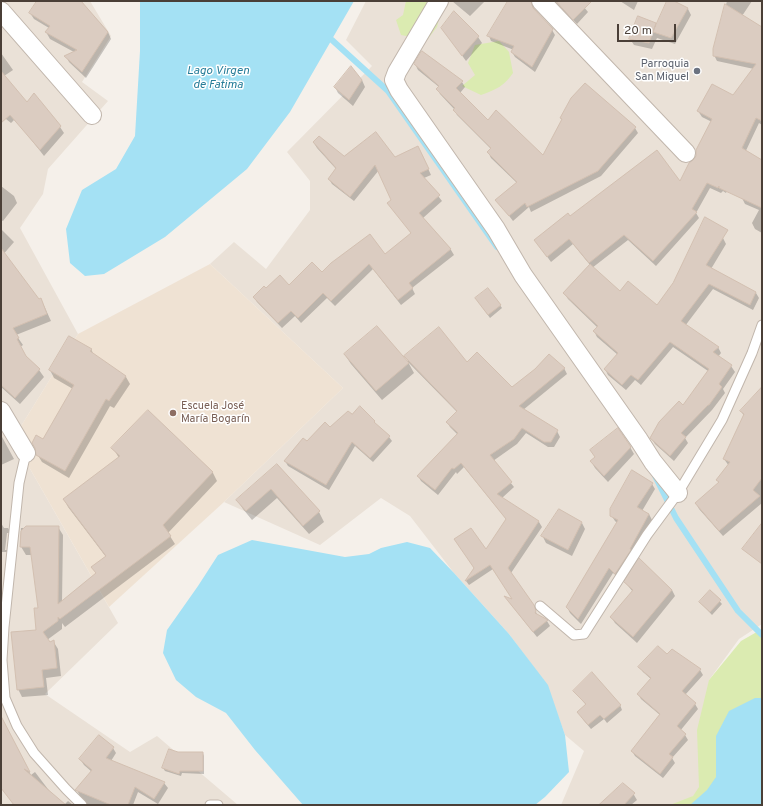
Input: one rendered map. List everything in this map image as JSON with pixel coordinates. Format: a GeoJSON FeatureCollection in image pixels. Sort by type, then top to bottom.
{"type":"FeatureCollection","features":[{"type":"Feature","properties":{"kind":"street"},"geometry":{"type":"LineString","coordinates":[[438,1],[397,72],[394,80],[399,90],[496,229],[523,275],[653,462],[678,493]]}},
{"type":"Feature","properties":{"kind":"street"},"geometry":{"type":"LineString","coordinates":[[541,1],[686,153]]}},
{"type":"Feature","properties":{"kind":"street"},"geometry":{"type":"LineString","coordinates":[[1,11],[92,114]]}},
{"type":"Feature","properties":{"kind":"street"},"geometry":{"type":"LineString","coordinates":[[1,411],[26,454]]}},
{"type":"Feature","properties":{"kind":"lane"},"geometry":{"type":"LineString","coordinates":[[540,606],[574,635],[584,634],[647,534],[678,493],[722,420],[752,353],[762,325]]}},
{"type":"Feature","properties":{"kind":"lane"},"geometry":{"type":"LineString","coordinates":[[26,454],[19,483],[4,627],[2,660],[3,699],[17,726],[34,753],[82,805]]}},
{"type":"Feature","properties":{"kind":"lane"},"geometry":{"type":"LineString","coordinates":[[210,805],[218,805]]}},
{"type":"Feature","properties":{"kind":"shaded area"},"geometry":{"type":"Polygon","coordinates":[[[1,1],[90,1],[111,36],[82,82],[108,101],[48,169],[43,194],[20,228],[78,334],[13,439],[118,623],[45,694],[130,752],[157,736],[238,805],[1,805],[1,1]]]}},
{"type":"Feature","properties":{"kind":"shaded area"},"geometry":{"type":"Polygon","coordinates":[[[366,1],[762,1],[762,624],[739,639],[709,680],[713,779],[683,805],[561,805],[584,751],[565,735],[547,685],[509,634],[454,573],[410,516],[381,498],[320,545],[224,502],[343,388],[210,264],[234,242],[266,269],[310,210],[310,181],[287,152],[372,66],[346,40],[366,1]]]}},
{"type":"Feature","properties":{"kind":"shaded area","name":"Escuela José María Bogarín"},"geometry":{"type":"Polygon","coordinates":[[[210,264],[343,388],[224,502],[109,607],[13,439],[78,334],[210,264]]]}},
{"type":"Feature","properties":{"kind":"green space"},"geometry":{"type":"Polygon","coordinates":[[[406,1],[440,1],[443,4],[437,27],[427,40],[401,35],[396,20],[403,15],[406,1]]]}},
{"type":"Feature","properties":{"kind":"green space"},"geometry":{"type":"Polygon","coordinates":[[[499,41],[509,52],[513,73],[506,82],[499,87],[481,95],[462,86],[475,75],[468,63],[475,45],[499,41]]]}},
{"type":"Feature","properties":{"kind":"green space"},"geometry":{"type":"Polygon","coordinates":[[[762,629],[762,805],[670,805],[693,796],[699,787],[697,730],[709,680],[741,641],[762,629]]]}},
{"type":"Feature","properties":{"kind":"water","name":"Lago Virgen de Fatima"},"geometry":{"type":"Polygon","coordinates":[[[140,1],[354,1],[290,112],[247,169],[165,237],[104,274],[85,276],[70,263],[66,229],[82,190],[116,169],[135,136],[140,51],[140,1]]]}},
{"type":"Feature","properties":{"kind":"water"},"geometry":{"type":"Polygon","coordinates":[[[252,540],[345,557],[369,554],[381,548],[407,542],[430,548],[509,634],[548,685],[565,735],[569,772],[545,797],[535,805],[303,805],[255,750],[226,713],[196,697],[176,680],[163,653],[167,630],[218,555],[252,540]]]}},
{"type":"Feature","properties":{"kind":"water"},"geometry":{"type":"Polygon","coordinates":[[[755,698],[762,698],[762,805],[690,805],[707,790],[716,777],[716,736],[729,711],[755,698]]]}},
{"type":"Feature","properties":{"kind":"building"},"geometry":{"type":"Polygon","coordinates":[[[37,1],[81,1],[108,32],[82,72],[64,56],[77,50],[45,32],[50,26],[29,13],[37,1]]]}},
{"type":"Feature","properties":{"kind":"building"},"geometry":{"type":"Polygon","coordinates":[[[508,1],[531,1],[533,8],[553,29],[532,67],[511,52],[514,46],[487,36],[508,1]]]}},
{"type":"Feature","properties":{"kind":"building"},"geometry":{"type":"Polygon","coordinates":[[[556,1],[592,1],[573,20],[556,1]]]}},
{"type":"Feature","properties":{"kind":"building"},"geometry":{"type":"Polygon","coordinates":[[[667,1],[674,1],[688,8],[671,38],[653,32],[667,1]]]}},
{"type":"Feature","properties":{"kind":"building"},"geometry":{"type":"Polygon","coordinates":[[[725,4],[762,27],[762,121],[756,118],[742,148],[762,160],[762,208],[719,188],[719,186],[718,188],[707,183],[692,209],[697,212],[653,261],[624,235],[589,263],[569,239],[547,257],[534,240],[568,213],[570,216],[657,150],[680,181],[689,163],[696,156],[696,150],[712,119],[697,111],[712,84],[733,95],[756,64],[713,56],[713,49],[725,4]]]}},
{"type":"Feature","properties":{"kind":"building"},"geometry":{"type":"Polygon","coordinates":[[[454,11],[479,36],[462,56],[441,28],[454,11]]]}},
{"type":"Feature","properties":{"kind":"building"},"geometry":{"type":"Polygon","coordinates":[[[638,16],[656,23],[649,43],[629,39],[638,16]]]}},
{"type":"Feature","properties":{"kind":"building"},"geometry":{"type":"Polygon","coordinates":[[[422,51],[463,81],[456,88],[488,120],[496,110],[543,155],[571,98],[585,83],[636,127],[598,171],[527,207],[525,203],[509,216],[495,200],[517,182],[487,152],[491,148],[453,110],[455,108],[436,89],[439,86],[414,64],[422,51]]]}},
{"type":"Feature","properties":{"kind":"building"},"geometry":{"type":"Polygon","coordinates":[[[351,66],[362,80],[349,100],[334,87],[351,66]]]}},
{"type":"Feature","properties":{"kind":"building"},"geometry":{"type":"Polygon","coordinates":[[[1,71],[27,102],[34,93],[61,126],[40,150],[10,115],[1,123],[1,71]]]}},
{"type":"Feature","properties":{"kind":"building"},"geometry":{"type":"Polygon","coordinates":[[[376,132],[395,157],[418,146],[429,169],[420,173],[440,195],[419,213],[451,249],[409,283],[413,288],[398,300],[369,264],[331,301],[323,293],[298,318],[291,311],[278,323],[253,297],[264,286],[266,288],[280,275],[289,285],[312,262],[322,272],[331,263],[370,234],[385,254],[411,233],[387,203],[391,200],[375,165],[350,197],[328,179],[336,168],[313,142],[319,136],[344,156],[376,132]]]}},
{"type":"Feature","properties":{"kind":"building"},"geometry":{"type":"Polygon","coordinates":[[[705,217],[728,230],[706,265],[756,292],[750,305],[709,284],[681,321],[719,347],[713,352],[732,365],[719,384],[722,387],[709,405],[681,433],[686,437],[670,456],[650,438],[659,422],[679,401],[683,405],[709,369],[670,342],[638,380],[631,375],[622,385],[604,369],[618,353],[593,331],[598,326],[563,293],[590,264],[620,291],[628,281],[657,305],[673,283],[705,217]]]}},
{"type":"Feature","properties":{"kind":"building"},"geometry":{"type":"Polygon","coordinates":[[[1,248],[39,299],[41,298],[47,314],[13,328],[19,338],[17,339],[26,356],[40,369],[15,398],[1,385],[1,248]]]}},
{"type":"Feature","properties":{"kind":"building"},"geometry":{"type":"Polygon","coordinates":[[[488,288],[501,305],[488,315],[475,298],[488,288]]]}},
{"type":"Feature","properties":{"kind":"building"},"geometry":{"type":"Polygon","coordinates":[[[377,326],[409,363],[376,391],[344,354],[377,326]]]}},
{"type":"Feature","properties":{"kind":"building"},"geometry":{"type":"Polygon","coordinates":[[[439,327],[467,362],[477,352],[512,387],[535,369],[549,354],[565,368],[519,406],[558,430],[551,442],[544,442],[522,428],[514,439],[490,455],[512,482],[497,494],[539,521],[508,568],[534,605],[536,611],[535,613],[548,620],[533,632],[504,596],[512,599],[490,565],[465,581],[474,568],[454,539],[471,528],[486,549],[506,519],[461,463],[454,469],[452,468],[435,490],[417,476],[458,433],[446,422],[457,411],[404,356],[439,327]]]}},
{"type":"Feature","properties":{"kind":"building"},"geometry":{"type":"Polygon","coordinates":[[[69,336],[92,349],[90,351],[126,376],[109,401],[106,399],[65,471],[36,455],[35,448],[32,443],[36,435],[43,439],[74,385],[49,370],[69,336]]]}},
{"type":"Feature","properties":{"kind":"building"},"geometry":{"type":"Polygon","coordinates":[[[762,387],[762,478],[753,490],[760,496],[719,531],[695,503],[719,482],[716,480],[730,462],[723,459],[744,414],[740,411],[762,387]]]}},
{"type":"Feature","properties":{"kind":"building"},"geometry":{"type":"Polygon","coordinates":[[[360,406],[375,421],[374,422],[390,436],[370,458],[352,442],[326,485],[284,461],[303,438],[307,441],[325,422],[330,427],[348,411],[352,414],[360,406]]]}},
{"type":"Feature","properties":{"kind":"building"},"geometry":{"type":"Polygon","coordinates":[[[148,410],[213,472],[163,525],[171,536],[60,619],[58,617],[58,621],[43,632],[50,642],[54,640],[57,668],[42,670],[44,687],[17,690],[11,632],[36,630],[34,608],[38,608],[30,547],[20,547],[21,531],[26,526],[59,526],[58,604],[96,573],[91,567],[106,556],[63,499],[120,456],[111,448],[148,410]]]}},
{"type":"Feature","properties":{"kind":"building"},"geometry":{"type":"Polygon","coordinates":[[[618,428],[631,447],[604,476],[590,461],[595,457],[590,450],[618,428]]]}},
{"type":"Feature","properties":{"kind":"building"},"geometry":{"type":"Polygon","coordinates":[[[277,464],[320,511],[303,526],[271,489],[246,511],[236,500],[277,464]]]}},
{"type":"Feature","properties":{"kind":"building"},"geometry":{"type":"Polygon","coordinates":[[[632,470],[653,483],[637,507],[649,514],[630,549],[631,550],[615,574],[609,568],[578,619],[566,607],[618,520],[610,516],[610,509],[632,470]]]}},
{"type":"Feature","properties":{"kind":"building"},"geometry":{"type":"Polygon","coordinates":[[[559,509],[582,522],[568,550],[541,536],[559,509]]]}},
{"type":"Feature","properties":{"kind":"building"},"geometry":{"type":"Polygon","coordinates":[[[762,523],[762,564],[742,549],[762,523]]]}},
{"type":"Feature","properties":{"kind":"building"},"geometry":{"type":"Polygon","coordinates":[[[639,558],[672,590],[633,637],[610,617],[633,590],[624,582],[639,558]]]}},
{"type":"Feature","properties":{"kind":"building"},"geometry":{"type":"Polygon","coordinates":[[[710,590],[721,600],[710,612],[699,602],[710,590]]]}},
{"type":"Feature","properties":{"kind":"building"},"geometry":{"type":"Polygon","coordinates":[[[658,646],[667,654],[672,649],[701,669],[682,691],[696,703],[677,726],[686,734],[669,754],[673,757],[660,774],[631,751],[660,714],[637,694],[651,678],[638,667],[658,646]]]}},
{"type":"Feature","properties":{"kind":"building"},"geometry":{"type":"Polygon","coordinates":[[[592,672],[621,705],[604,719],[600,715],[588,725],[577,712],[586,704],[573,691],[592,672]]]}},
{"type":"Feature","properties":{"kind":"building"},"geometry":{"type":"Polygon","coordinates":[[[1,716],[30,772],[24,769],[66,805],[14,805],[1,788],[1,716]]]}},
{"type":"Feature","properties":{"kind":"building"},"geometry":{"type":"Polygon","coordinates":[[[99,735],[114,747],[106,758],[165,782],[154,799],[135,787],[128,805],[111,805],[75,790],[92,770],[79,759],[99,735]]]}},
{"type":"Feature","properties":{"kind":"building"},"geometry":{"type":"Polygon","coordinates":[[[169,749],[178,752],[203,752],[203,771],[180,771],[179,774],[162,768],[169,749]]]}},
{"type":"Feature","properties":{"kind":"building"},"geometry":{"type":"Polygon","coordinates":[[[623,783],[635,793],[624,805],[599,805],[623,783]]]}},
{"type":"Feature","properties":{"kind":"waterway"},"geometry":{"type":"LineString","coordinates":[[332,40],[388,91],[497,247]]}},
{"type":"Feature","properties":{"kind":"waterway"},"geometry":{"type":"LineString","coordinates":[[655,476],[676,518],[738,611],[762,635]]}},
{"type":"Feature","properties":{"kind":"place","name":"Parroquia San Miguel"},"geometry":{"type":"Point","coordinates":[697,71]}},
{"type":"Feature","properties":{"kind":"place","name":"Escuela José María Bogarín"},"geometry":{"type":"Point","coordinates":[173,413]}}]}
